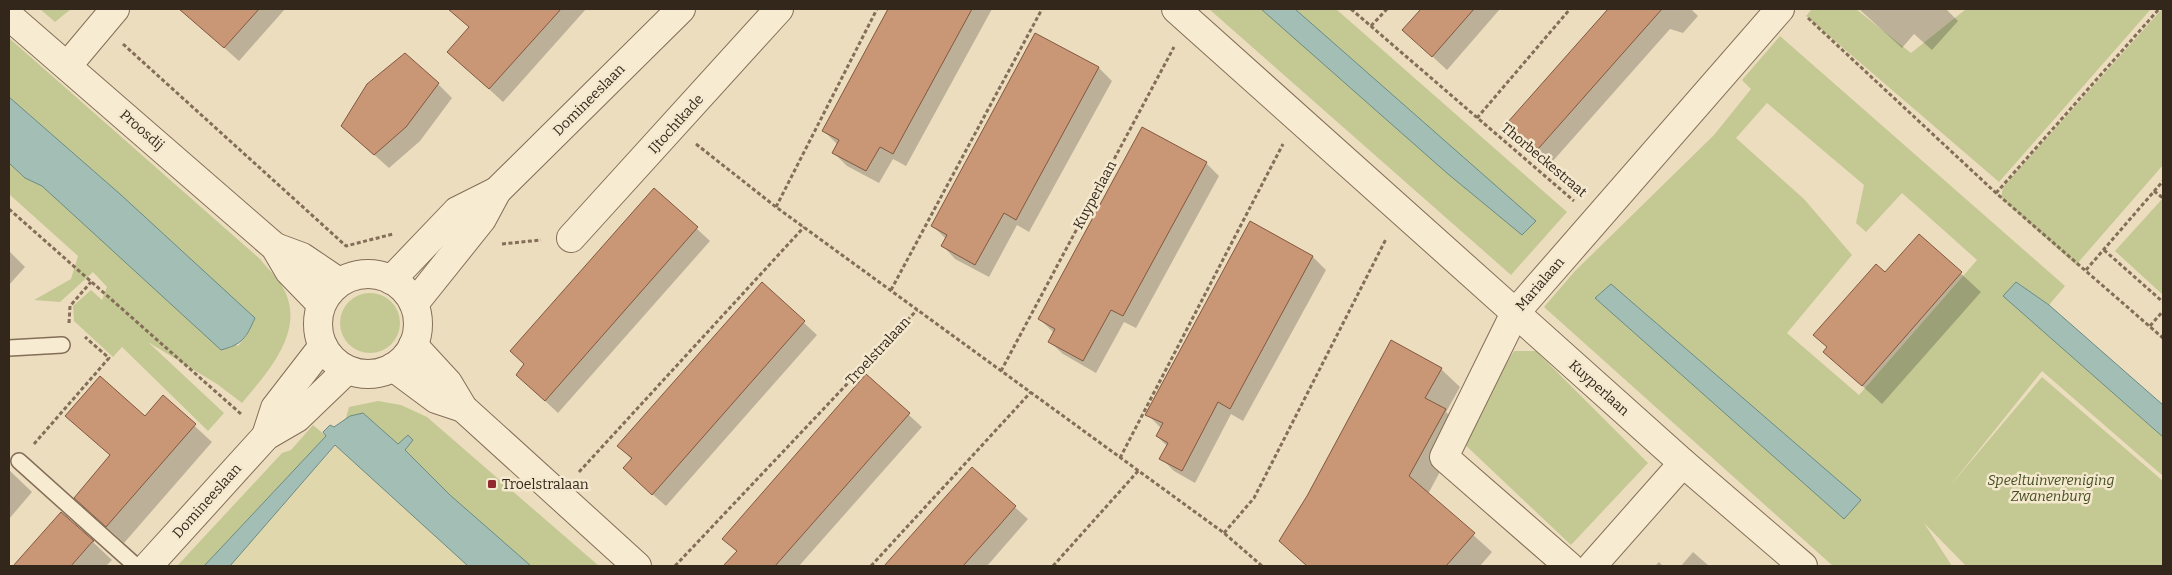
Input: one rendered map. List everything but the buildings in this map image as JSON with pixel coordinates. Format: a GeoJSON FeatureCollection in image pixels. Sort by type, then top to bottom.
{"type":"FeatureCollection","features":[{"type":"Feature","properties":{"kind":"street","name":"Domineeslaan"},"geometry":{"type":"LineString","coordinates":[[414,304],[482,219],[497,191],[681,9]]}},
{"type":"Feature","properties":{"kind":"street","name":"IJtochtkade"},"geometry":{"type":"LineString","coordinates":[[571,238],[779,9]]}},
{"type":"Feature","properties":{"kind":"street","name":"Marialaan"},"geometry":{"type":"LineString","coordinates":[[1569,566],[1444,457],[1515,313],[1780,9]]}},
{"type":"Feature","properties":{"kind":"street","name":"Kuyperlaan"},"geometry":{"type":"LineString","coordinates":[[1182,14],[1296,119],[1683,464],[1803,566]]}},
{"type":"Feature","properties":{"kind":"street","name":"Proosdij"},"geometry":{"type":"LineString","coordinates":[[9,16],[68,65],[275,247],[289,271],[321,304]]}},
{"type":"Feature","properties":{"kind":"street"},"geometry":{"type":"LineString","coordinates":[[68,65],[108,17]]}},
{"type":"Feature","properties":{"kind":"street","name":"Domineeslaan"},"geometry":{"type":"LineString","coordinates":[[391,280],[457,210],[497,191]]}},
{"type":"Feature","properties":{"kind":"street","name":"Proosdij"},"geometry":{"type":"LineString","coordinates":[[275,247],[302,257],[340,282]]}},
{"type":"Feature","properties":{"kind":"street"},"geometry":{"type":"LineString","coordinates":[[374,274],[391,280],[404,290],[414,304],[417,317],[417,331],[413,344],[405,357],[393,367],[378,373],[362,374],[347,370],[333,360],[323,346],[318,332],[321,304],[329,292],[340,282],[356,275],[374,274]]}},
{"type":"Feature","properties":{"kind":"street"},"geometry":{"type":"LineString","coordinates":[[413,344],[448,383],[463,408],[637,566]]}},
{"type":"Feature","properties":{"kind":"street","name":"Domineeslaan"},"geometry":{"type":"LineString","coordinates":[[266,436],[275,408],[323,346]]}},
{"type":"Feature","properties":{"kind":"street"},"geometry":{"type":"LineString","coordinates":[[393,367],[436,399],[463,408]]}},
{"type":"Feature","properties":{"kind":"street","name":"Domineeslaan"},"geometry":{"type":"LineString","coordinates":[[148,566],[266,436],[298,418],[347,370]]}},
{"type":"Feature","properties":{"kind":"street"},"geometry":{"type":"LineString","coordinates":[[1592,566],[1683,464]]}},
{"type":"Feature","properties":{"kind":"lane"},"geometry":{"type":"LineString","coordinates":[[9,348],[62,345]]}},
{"type":"Feature","properties":{"kind":"lane"},"geometry":{"type":"LineString","coordinates":[[19,461],[136,566]]}},
{"type":"Feature","properties":{"kind":"path"},"geometry":{"type":"LineString","coordinates":[[776,207],[877,9]]}},
{"type":"Feature","properties":{"kind":"path"},"geometry":{"type":"LineString","coordinates":[[891,290],[1042,9]]}},
{"type":"Feature","properties":{"kind":"path","name":"Thorbeckestraat"},"geometry":{"type":"LineString","coordinates":[[1351,9],[1596,220]]}},
{"type":"Feature","properties":{"kind":"path"},"geometry":{"type":"LineString","coordinates":[[1371,26],[1387,9]]}},
{"type":"Feature","properties":{"kind":"path"},"geometry":{"type":"LineString","coordinates":[[1477,118],[1570,9]]}},
{"type":"Feature","properties":{"kind":"path"},"geometry":{"type":"LineString","coordinates":[[1996,193],[2158,9]]}},
{"type":"Feature","properties":{"kind":"path","name":"Kuyperlaan"},"geometry":{"type":"LineString","coordinates":[[1001,371],[1182,14]]}},
{"type":"Feature","properties":{"kind":"path"},"geometry":{"type":"LineString","coordinates":[[1806,16],[1996,193],[2163,338]]}},
{"type":"Feature","properties":{"kind":"path"},"geometry":{"type":"LineString","coordinates":[[108,17],[346,246],[404,231],[424,245]]}},
{"type":"Feature","properties":{"kind":"path"},"geometry":{"type":"LineString","coordinates":[[1120,458],[1296,119]]}},
{"type":"Feature","properties":{"kind":"path"},"geometry":{"type":"LineString","coordinates":[[674,126],[776,207],[1224,533],[1262,566]]}},
{"type":"Feature","properties":{"kind":"path"},"geometry":{"type":"LineString","coordinates":[[2086,270],[2163,181]]}},
{"type":"Feature","properties":{"kind":"path"},"geometry":{"type":"LineString","coordinates":[[2154,191],[2163,198]]}},
{"type":"Feature","properties":{"kind":"path"},"geometry":{"type":"LineString","coordinates":[[1224,533],[1254,498],[1380,252],[1398,208]]}},
{"type":"Feature","properties":{"kind":"path"},"geometry":{"type":"LineString","coordinates":[[9,209],[266,436]]}},
{"type":"Feature","properties":{"kind":"path"},"geometry":{"type":"LineString","coordinates":[[558,494],[804,227]]}},
{"type":"Feature","properties":{"kind":"path"},"geometry":{"type":"LineString","coordinates":[[2104,250],[2163,302]]}},
{"type":"Feature","properties":{"kind":"path"},"geometry":{"type":"LineString","coordinates":[[75,328],[68,322],[70,306],[91,282]]}},
{"type":"Feature","properties":{"kind":"path","name":"Troelstralaan"},"geometry":{"type":"LineString","coordinates":[[675,566],[917,310]]}},
{"type":"Feature","properties":{"kind":"path"},"geometry":{"type":"LineString","coordinates":[[2150,326],[2163,311]]}},
{"type":"Feature","properties":{"kind":"path"},"geometry":{"type":"LineString","coordinates":[[19,461],[109,358],[82,334]]}},
{"type":"Feature","properties":{"kind":"path"},"geometry":{"type":"LineString","coordinates":[[871,566],[1031,392]]}},
{"type":"Feature","properties":{"kind":"path"},"geometry":{"type":"LineString","coordinates":[[1053,566],[1138,470]]}},
{"type":"Feature","properties":{"kind":"shaded area"},"geometry":{"type":"Polygon","coordinates":[[[339,442],[479,566],[230,566],[339,442]]]}},
{"type":"Feature","properties":{"kind":"green space"},"geometry":{"type":"Polygon","coordinates":[[[40,9],[71,9],[55,22],[40,9]]]}},
{"type":"Feature","properties":{"kind":"green space"},"geometry":{"type":"Polygon","coordinates":[[[1209,9],[1336,9],[1567,212],[1511,275],[1209,9]]]}},
{"type":"Feature","properties":{"kind":"green space"},"geometry":{"type":"Polygon","coordinates":[[[1812,9],[1856,9],[1911,53],[1966,9],[2151,9],[1999,182],[1806,16],[1812,9]]]}},
{"type":"Feature","properties":{"kind":"green space"},"geometry":{"type":"Polygon","coordinates":[[[2162,9],[2163,165],[2076,265],[2001,198],[2003,187],[2162,9]]]}},
{"type":"Feature","properties":{"kind":"green space","name":"Speeltuinvereniging Zwanenburg"},"geometry":{"type":"Polygon","coordinates":[[[1780,36],[2065,286],[2049,305],[2016,282],[2004,296],[2163,437],[2163,476],[2042,371],[1950,486],[2042,377],[2163,481],[2163,566],[1966,566],[1924,523],[1952,566],[1833,566],[1544,307],[1575,271],[1714,135],[1751,89],[1742,80],[1780,36]],[[1767,103],[1736,138],[1804,199],[1852,255],[1787,333],[1859,395],[1977,260],[1902,193],[1866,232],[1856,223],[1864,185],[1767,103]]]}},
{"type":"Feature","properties":{"kind":"green space"},"geometry":{"type":"Polygon","coordinates":[[[9,38],[260,259],[282,286],[289,302],[288,334],[273,364],[242,403],[217,384],[148,342],[224,413],[208,431],[122,347],[113,357],[74,321],[73,306],[91,290],[102,300],[107,287],[93,272],[60,302],[34,300],[71,279],[78,256],[9,194],[9,163],[25,178],[42,186],[238,346],[247,335],[120,194],[9,97],[9,38]]]}},
{"type":"Feature","properties":{"kind":"green space"},"geometry":{"type":"Polygon","coordinates":[[[2163,198],[2163,295],[2115,251],[2163,198]]]}},
{"type":"Feature","properties":{"kind":"green space"},"geometry":{"type":"Polygon","coordinates":[[[370,293],[387,298],[395,306],[400,323],[395,340],[387,348],[370,353],[353,348],[345,340],[340,323],[345,306],[353,298],[370,293]]]}},
{"type":"Feature","properties":{"kind":"green space"},"geometry":{"type":"Polygon","coordinates":[[[1514,351],[1536,351],[1648,463],[1571,545],[1460,440],[1514,351]]]}},
{"type":"Feature","properties":{"kind":"green space"},"geometry":{"type":"Polygon","coordinates":[[[378,401],[401,405],[427,417],[599,566],[489,566],[339,442],[349,407],[378,401]]]}},
{"type":"Feature","properties":{"kind":"green space"},"geometry":{"type":"Polygon","coordinates":[[[313,425],[326,436],[204,566],[177,566],[282,453],[291,450],[313,425]]]}},
{"type":"Feature","properties":{"kind":"water"},"geometry":{"type":"Polygon","coordinates":[[[1261,9],[1295,9],[1536,221],[1522,235],[1448,174],[1261,9]]]}},
{"type":"Feature","properties":{"kind":"water"},"geometry":{"type":"Polygon","coordinates":[[[9,97],[120,194],[255,318],[249,331],[239,343],[221,350],[42,186],[25,178],[9,163],[9,97]]]}},
{"type":"Feature","properties":{"kind":"water"},"geometry":{"type":"Polygon","coordinates":[[[2016,282],[2049,305],[2163,405],[2163,437],[2003,296],[2016,282]]]}},
{"type":"Feature","properties":{"kind":"water"},"geometry":{"type":"Polygon","coordinates":[[[1611,284],[1861,500],[1844,519],[1595,298],[1611,284]]]}},
{"type":"Feature","properties":{"kind":"water"},"geometry":{"type":"Polygon","coordinates":[[[363,413],[398,444],[408,435],[413,440],[405,450],[450,495],[531,566],[468,566],[335,445],[230,566],[204,566],[326,436],[323,432],[330,425],[334,427],[350,416],[363,413]]]}},
{"type":"Feature","properties":{"kind":"place","name":"Troelstralaan"},"geometry":{"type":"Point","coordinates":[492,484]}}]}
